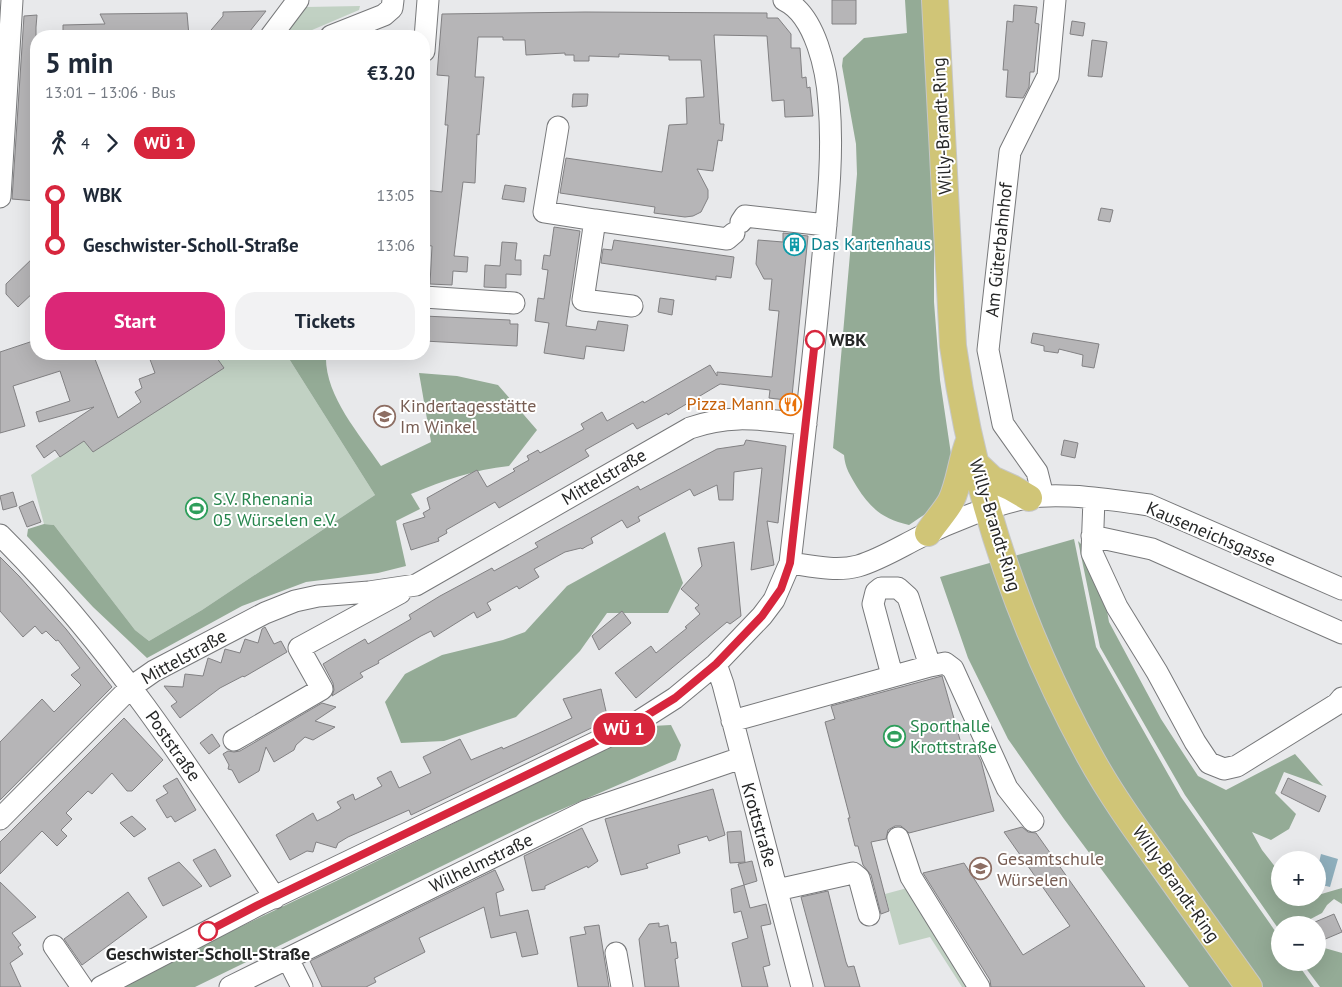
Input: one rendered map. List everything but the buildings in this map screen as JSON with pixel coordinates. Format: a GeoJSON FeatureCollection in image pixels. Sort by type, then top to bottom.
{"type":"FeatureCollection","features":[{"type":"Feature","properties":{"kind":"main road","name":"Willy-Brandt-Ring"},"geometry":{"type":"LineString","coordinates":[[935,0],[953,346],[960,400],[987,510],[1005,566],[1046,670],[1088,754],[1126,815],[1249,987]]}},
{"type":"Feature","properties":{"kind":"main road"},"geometry":{"type":"LineString","coordinates":[[928,533],[951,501],[960,475],[962,456],[972,452],[992,479],[1036,497]]}},
{"type":"Feature","properties":{"kind":"street"},"geometry":{"type":"LineString","coordinates":[[0,197],[4,71],[12,0]]}},
{"type":"Feature","properties":{"kind":"street"},"geometry":{"type":"LineString","coordinates":[[275,30],[298,0]]}},
{"type":"Feature","properties":{"kind":"street"},"geometry":{"type":"LineString","coordinates":[[345,30],[384,15],[392,8],[393,0]]}},
{"type":"Feature","properties":{"kind":"street"},"geometry":{"type":"LineString","coordinates":[[426,30],[428,0]]}},
{"type":"Feature","properties":{"kind":"street"},"geometry":{"type":"LineString","coordinates":[[101,987],[275,898],[636,722],[675,698],[716,664],[762,616],[774,600],[790,563],[826,224],[830,142],[829,102],[819,47],[813,33],[800,14],[786,0]]}},
{"type":"Feature","properties":{"kind":"street","name":"Am Güterbahnhof"},"geometry":{"type":"LineString","coordinates":[[1036,497],[1037,472],[1003,424],[988,350],[1010,152],[1048,76],[1054,1]]}},
{"type":"Feature","properties":{"kind":"street"},"geometry":{"type":"LineString","coordinates":[[558,127],[544,212],[727,239],[745,216],[826,224]]}},
{"type":"Feature","properties":{"kind":"street"},"geometry":{"type":"LineString","coordinates":[[595,220],[582,307],[632,306]]}},
{"type":"Feature","properties":{"kind":"street"},"geometry":{"type":"LineString","coordinates":[[430,297],[514,303]]}},
{"type":"Feature","properties":{"kind":"street","name":"Mittelstraße"},"geometry":{"type":"LineString","coordinates":[[234,740],[322,689],[298,648],[416,585],[690,428],[729,418],[750,418],[806,424]]}},
{"type":"Feature","properties":{"kind":"street","name":"Kauseneichsgasse"},"geometry":{"type":"LineString","coordinates":[[790,563],[832,568],[857,567],[928,533],[987,510],[1036,497],[1094,499],[1149,505],[1342,589]]}},
{"type":"Feature","properties":{"kind":"street"},"geometry":{"type":"LineString","coordinates":[[1094,499],[1092,553],[1117,607],[1157,672],[1195,742],[1210,763],[1224,769],[1237,766],[1337,704],[1342,698]]}},
{"type":"Feature","properties":{"kind":"street","name":"Poststraße"},"geometry":{"type":"LineString","coordinates":[[0,535],[40,575],[131,687],[186,762],[275,898]]}},
{"type":"Feature","properties":{"kind":"street"},"geometry":{"type":"LineString","coordinates":[[1092,536],[1152,549],[1342,633]]}},
{"type":"Feature","properties":{"kind":"street","name":"Mittelstraße"},"geometry":{"type":"LineString","coordinates":[[0,819],[131,687],[154,671],[266,613],[295,601],[318,596],[369,592],[416,585]]}},
{"type":"Feature","properties":{"kind":"street"},"geometry":{"type":"LineString","coordinates":[[892,675],[873,604],[876,592],[882,588],[898,588],[908,597],[930,666]]}},
{"type":"Feature","properties":{"kind":"street"},"geometry":{"type":"LineString","coordinates":[[732,721],[892,675],[945,663],[953,669],[1007,788],[1033,821]]}},
{"type":"Feature","properties":{"kind":"street","name":"Krottstraße"},"geometry":{"type":"LineString","coordinates":[[716,664],[802,987]]}},
{"type":"Feature","properties":{"kind":"street","name":"Wilhelmstraße"},"geometry":{"type":"LineString","coordinates":[[230,987],[586,811],[741,758]]}},
{"type":"Feature","properties":{"kind":"street"},"geometry":{"type":"LineString","coordinates":[[898,838],[908,871],[979,987]]}},
{"type":"Feature","properties":{"kind":"street"},"geometry":{"type":"LineString","coordinates":[[777,890],[854,873],[859,878],[869,915]]}},
{"type":"Feature","properties":{"kind":"street"},"geometry":{"type":"LineString","coordinates":[[54,946],[82,987]]}},
{"type":"Feature","properties":{"kind":"street"},"geometry":{"type":"LineString","coordinates":[[616,953],[622,987]]}},
{"type":"Feature","properties":{"kind":"street"},"geometry":{"type":"LineString","coordinates":[[288,959],[302,987]]}},
{"type":"Feature","properties":{"kind":"green space"},"geometry":{"type":"Polygon","coordinates":[[[905,0],[925,0],[934,185],[934,302],[940,380],[952,461],[952,471],[934,508],[909,525],[892,520],[878,512],[867,501],[850,475],[845,464],[844,455],[833,448],[857,174],[856,144],[842,66],[843,58],[864,38],[907,33],[905,0]]]}},
{"type":"Feature","properties":{"kind":"green space"},"geometry":{"type":"Polygon","coordinates":[[[360,6],[359,10],[312,30],[288,30],[306,7],[360,6]]]}},
{"type":"Feature","properties":{"kind":"green space","name":"S.V. Rhenania 05 Würselen e.V."},"geometry":{"type":"Polygon","coordinates":[[[204,360],[290,360],[375,495],[202,610],[149,641],[135,630],[54,525],[44,524],[31,475],[204,360]]]}},
{"type":"Feature","properties":{"kind":"green space"},"geometry":{"type":"Polygon","coordinates":[[[290,360],[326,360],[331,384],[344,413],[381,466],[431,442],[419,373],[457,376],[498,385],[537,430],[509,466],[459,476],[411,494],[420,509],[396,521],[406,566],[378,573],[306,582],[242,606],[147,658],[93,607],[27,536],[28,529],[44,524],[54,525],[135,630],[149,641],[202,610],[375,495],[290,360]]]}},
{"type":"Feature","properties":{"kind":"green space"},"geometry":{"type":"Polygon","coordinates":[[[665,532],[683,583],[668,613],[607,613],[580,651],[516,717],[444,741],[401,743],[385,702],[405,674],[442,655],[503,640],[525,632],[567,586],[665,532]]]}},
{"type":"Feature","properties":{"kind":"green space"},"geometry":{"type":"Polygon","coordinates":[[[1074,539],[1096,647],[1181,797],[1271,925],[1271,971],[1303,971],[1314,987],[1189,987],[1064,819],[1008,739],[968,658],[940,577],[1074,539]]]}},
{"type":"Feature","properties":{"kind":"green space"},"geometry":{"type":"Polygon","coordinates":[[[1078,541],[1083,546],[1104,594],[1109,622],[1161,719],[1198,776],[1226,790],[1295,754],[1323,786],[1284,772],[1275,793],[1296,814],[1289,829],[1271,840],[1252,832],[1271,862],[1271,906],[1326,906],[1326,893],[1342,888],[1342,904],[1334,899],[1322,913],[1316,916],[1271,916],[1271,918],[1185,795],[1100,647],[1078,541]]]}},
{"type":"Feature","properties":{"kind":"green space"},"geometry":{"type":"Polygon","coordinates":[[[671,725],[681,745],[676,760],[530,823],[195,987],[114,987],[336,881],[652,726],[671,725]]]}},
{"type":"Feature","properties":{"kind":"green space"},"geometry":{"type":"Polygon","coordinates":[[[911,887],[973,987],[962,987],[930,937],[899,945],[885,894],[911,887]]]}},
{"type":"Feature","properties":{"kind":"green space"},"geometry":{"type":"Polygon","coordinates":[[[1326,948],[1342,953],[1342,987],[1320,987],[1308,971],[1326,971],[1326,948]]]}},
{"type":"Feature","properties":{"kind":"water"},"geometry":{"type":"Polygon","coordinates":[[[1326,855],[1338,859],[1330,887],[1326,886],[1326,855]]]}},
{"type":"Feature","properties":{"kind":"bus line"},"geometry":{"type":"LineString","coordinates":[[208,931],[260,904],[587,748],[636,722],[675,698],[716,664],[762,616],[774,600],[781,589],[790,563],[815,340]]}},
{"type":"Feature","properties":{"kind":"place","name":"Das Kartenhaus"},"geometry":{"type":"Point","coordinates":[795,244]}},
{"type":"Feature","properties":{"kind":"place","name":"WBK"},"geometry":{"type":"Point","coordinates":[815,340]}},
{"type":"Feature","properties":{"kind":"place","name":"Pizza Mann"},"geometry":{"type":"Point","coordinates":[790,404]}},
{"type":"Feature","properties":{"kind":"place","name":"Kindertagesstätte Im Winkel"},"geometry":{"type":"Point","coordinates":[384,416]}},
{"type":"Feature","properties":{"kind":"place","name":"S.V. Rhenania 05 Würselen e.V."},"geometry":{"type":"Point","coordinates":[197,509]}},
{"type":"Feature","properties":{"kind":"place","name":"Sporthalle Krottstraße"},"geometry":{"type":"Point","coordinates":[894,736]}},
{"type":"Feature","properties":{"kind":"place","name":"Gesamtschule Würselen"},"geometry":{"type":"Point","coordinates":[981,869]}},
{"type":"Feature","properties":{"kind":"place","name":"Geschwister-Scholl-Straße"},"geometry":{"type":"Point","coordinates":[208,931]}}]}
